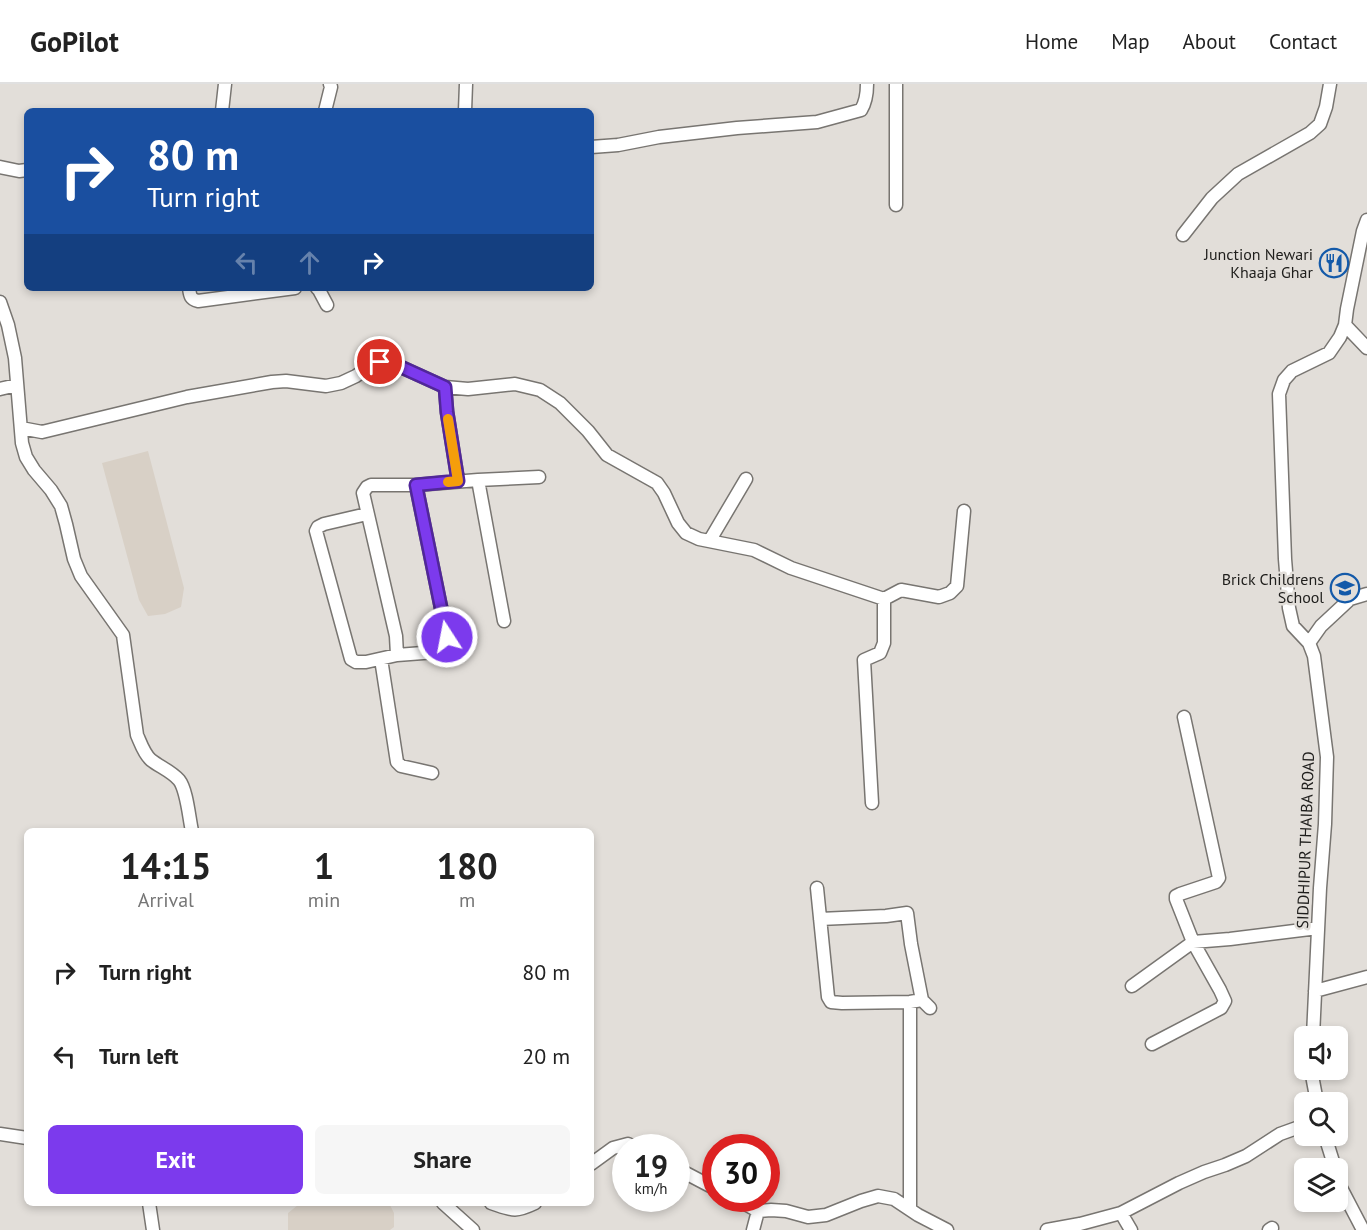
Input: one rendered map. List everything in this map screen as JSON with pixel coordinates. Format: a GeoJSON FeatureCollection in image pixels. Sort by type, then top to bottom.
{"type":"FeatureCollection","features":[{"type":"Feature","properties":{"kind":"street"},"geometry":{"type":"LineString","coordinates":[[222,108],[225,84]]}},
{"type":"Feature","properties":{"kind":"street"},"geometry":{"type":"LineString","coordinates":[[326,108],[330,84]]}},
{"type":"Feature","properties":{"kind":"street"},"geometry":{"type":"LineString","coordinates":[[465,108],[466,84]]}},
{"type":"Feature","properties":{"kind":"street"},"geometry":{"type":"LineString","coordinates":[[594,147],[736,128],[817,122],[861,110],[865,104],[867,84]]}},
{"type":"Feature","properties":{"kind":"street"},"geometry":{"type":"LineString","coordinates":[[896,84],[896,205]]}},
{"type":"Feature","properties":{"kind":"street"},"geometry":{"type":"LineString","coordinates":[[1183,235],[1212,198],[1238,174],[1310,134],[1320,124],[1330,84]]}},
{"type":"Feature","properties":{"kind":"street"},"geometry":{"type":"LineString","coordinates":[[0,167],[24,170]]}},
{"type":"Feature","properties":{"kind":"street","name":"SIDDHIPUR THAIBA ROAD"},"geometry":{"type":"LineString","coordinates":[[1313,1026],[1327,757],[1314,656],[1309,643],[1293,626],[1288,608],[1279,394],[1284,380],[1292,371],[1329,353],[1340,337],[1345,325],[1367,220]]}},
{"type":"Feature","properties":{"kind":"street"},"geometry":{"type":"LineString","coordinates":[[189,291],[190,296],[198,301],[273,291]]}},
{"type":"Feature","properties":{"kind":"street"},"geometry":{"type":"LineString","coordinates":[[320,291],[327,305]]}},
{"type":"Feature","properties":{"kind":"street"},"geometry":{"type":"LineString","coordinates":[[0,302],[15,358],[22,443],[27,458],[61,506],[74,559],[81,576],[123,635],[137,735],[143,750],[151,760],[164,767],[180,781],[191,828]]}},
{"type":"Feature","properties":{"kind":"street"},"geometry":{"type":"LineString","coordinates":[[1345,325],[1367,348]]}},
{"type":"Feature","properties":{"kind":"street"},"geometry":{"type":"LineString","coordinates":[[21,428],[42,432],[187,397],[272,382],[286,381],[326,386],[341,383],[380,362],[401,367],[445,387],[468,389],[515,384],[540,390],[560,403],[588,431],[607,455],[657,483],[678,523],[686,533],[699,539],[753,550],[791,568],[884,599],[901,590],[939,597],[950,593],[957,586],[964,511]]}},
{"type":"Feature","properties":{"kind":"street"},"geometry":{"type":"LineString","coordinates":[[0,389],[17,385]]}},
{"type":"Feature","properties":{"kind":"street"},"geometry":{"type":"LineString","coordinates":[[445,387],[458,481]]}},
{"type":"Feature","properties":{"kind":"street"},"geometry":{"type":"LineString","coordinates":[[397,655],[396,636],[363,493],[367,487],[538,477]]}},
{"type":"Feature","properties":{"kind":"street"},"geometry":{"type":"LineString","coordinates":[[710,540],[746,478]]}},
{"type":"Feature","properties":{"kind":"street"},"geometry":{"type":"LineString","coordinates":[[478,480],[504,621]]}},
{"type":"Feature","properties":{"kind":"street"},"geometry":{"type":"LineString","coordinates":[[367,514],[324,524],[316,531],[351,659],[356,662],[366,662],[397,655],[436,651],[445,646],[447,637],[416,485]]}},
{"type":"Feature","properties":{"kind":"street"},"geometry":{"type":"LineString","coordinates":[[1309,643],[1322,626],[1350,599],[1367,594]]}},
{"type":"Feature","properties":{"kind":"street"},"geometry":{"type":"LineString","coordinates":[[872,803],[864,660],[880,653],[884,643],[884,599]]}},
{"type":"Feature","properties":{"kind":"street"},"geometry":{"type":"LineString","coordinates":[[381,659],[397,762],[401,766],[432,773]]}},
{"type":"Feature","properties":{"kind":"street"},"geometry":{"type":"LineString","coordinates":[[1152,1044],[1221,1008],[1225,1001],[1193,942],[1176,899],[1176,896],[1216,882],[1219,878],[1184,717]]}},
{"type":"Feature","properties":{"kind":"street"},"geometry":{"type":"LineString","coordinates":[[817,888],[828,997],[831,1002],[921,1004]]}},
{"type":"Feature","properties":{"kind":"street"},"geometry":{"type":"LineString","coordinates":[[820,919],[907,913],[921,1004],[910,1208]]}},
{"type":"Feature","properties":{"kind":"street"},"geometry":{"type":"LineString","coordinates":[[1132,986],[1193,942],[1318,928]]}},
{"type":"Feature","properties":{"kind":"street"},"geometry":{"type":"LineString","coordinates":[[1315,991],[1367,977]]}},
{"type":"Feature","properties":{"kind":"street"},"geometry":{"type":"LineString","coordinates":[[1047,1230],[1121,1213],[1179,1183],[1246,1156],[1280,1134],[1294,1129]]}},
{"type":"Feature","properties":{"kind":"street"},"geometry":{"type":"LineString","coordinates":[[0,1134],[24,1138]]}},
{"type":"Feature","properties":{"kind":"street"},"geometry":{"type":"LineString","coordinates":[[594,1162],[612,1149]]}},
{"type":"Feature","properties":{"kind":"street"},"geometry":{"type":"LineString","coordinates":[[780,1211],[808,1217],[826,1215],[878,1196],[894,1199],[946,1230]]}},
{"type":"Feature","properties":{"kind":"street"},"geometry":{"type":"LineString","coordinates":[[1348,1201],[1363,1230]]}},
{"type":"Feature","properties":{"kind":"street"},"geometry":{"type":"LineString","coordinates":[[149,1206],[153,1230]]}},
{"type":"Feature","properties":{"kind":"street"},"geometry":{"type":"LineString","coordinates":[[446,1206],[473,1230]]}},
{"type":"Feature","properties":{"kind":"street"},"geometry":{"type":"LineString","coordinates":[[500,1206],[513,1210],[529,1206]]}},
{"type":"Feature","properties":{"kind":"street"},"geometry":{"type":"LineString","coordinates":[[753,1230],[758,1212]]}},
{"type":"Feature","properties":{"kind":"street"},"geometry":{"type":"LineString","coordinates":[[1121,1213],[1131,1230]]}},
{"type":"Feature","properties":{"kind":"shaded area"},"geometry":{"type":"Polygon","coordinates":[[[148,451],[184,588],[181,607],[165,614],[148,616],[139,600],[102,463],[148,451]]]}},
{"type":"Feature","properties":{"kind":"shaded area"},"geometry":{"type":"Polygon","coordinates":[[[297,1206],[390,1206],[394,1213],[394,1227],[390,1230],[288,1230],[288,1213],[297,1206]]]}},
{"type":"Feature","properties":{"kind":"slow traffic"},"geometry":{"type":"LineString","coordinates":[[448,419],[458,481],[448,482]]}},
{"type":"Feature","properties":{"kind":"place","name":"Junction Newari Khaaja Ghar"},"geometry":{"type":"Point","coordinates":[1334,263]}},
{"type":"Feature","properties":{"kind":"place","name":"Brick Childrens School"},"geometry":{"type":"Point","coordinates":[1345,588]}},
{"type":"Feature","properties":{"kind":"route"},"geometry":{"type":"LineString","coordinates":[[380,362],[401,367],[445,387],[458,481],[416,485],[447,637]]}}]}
